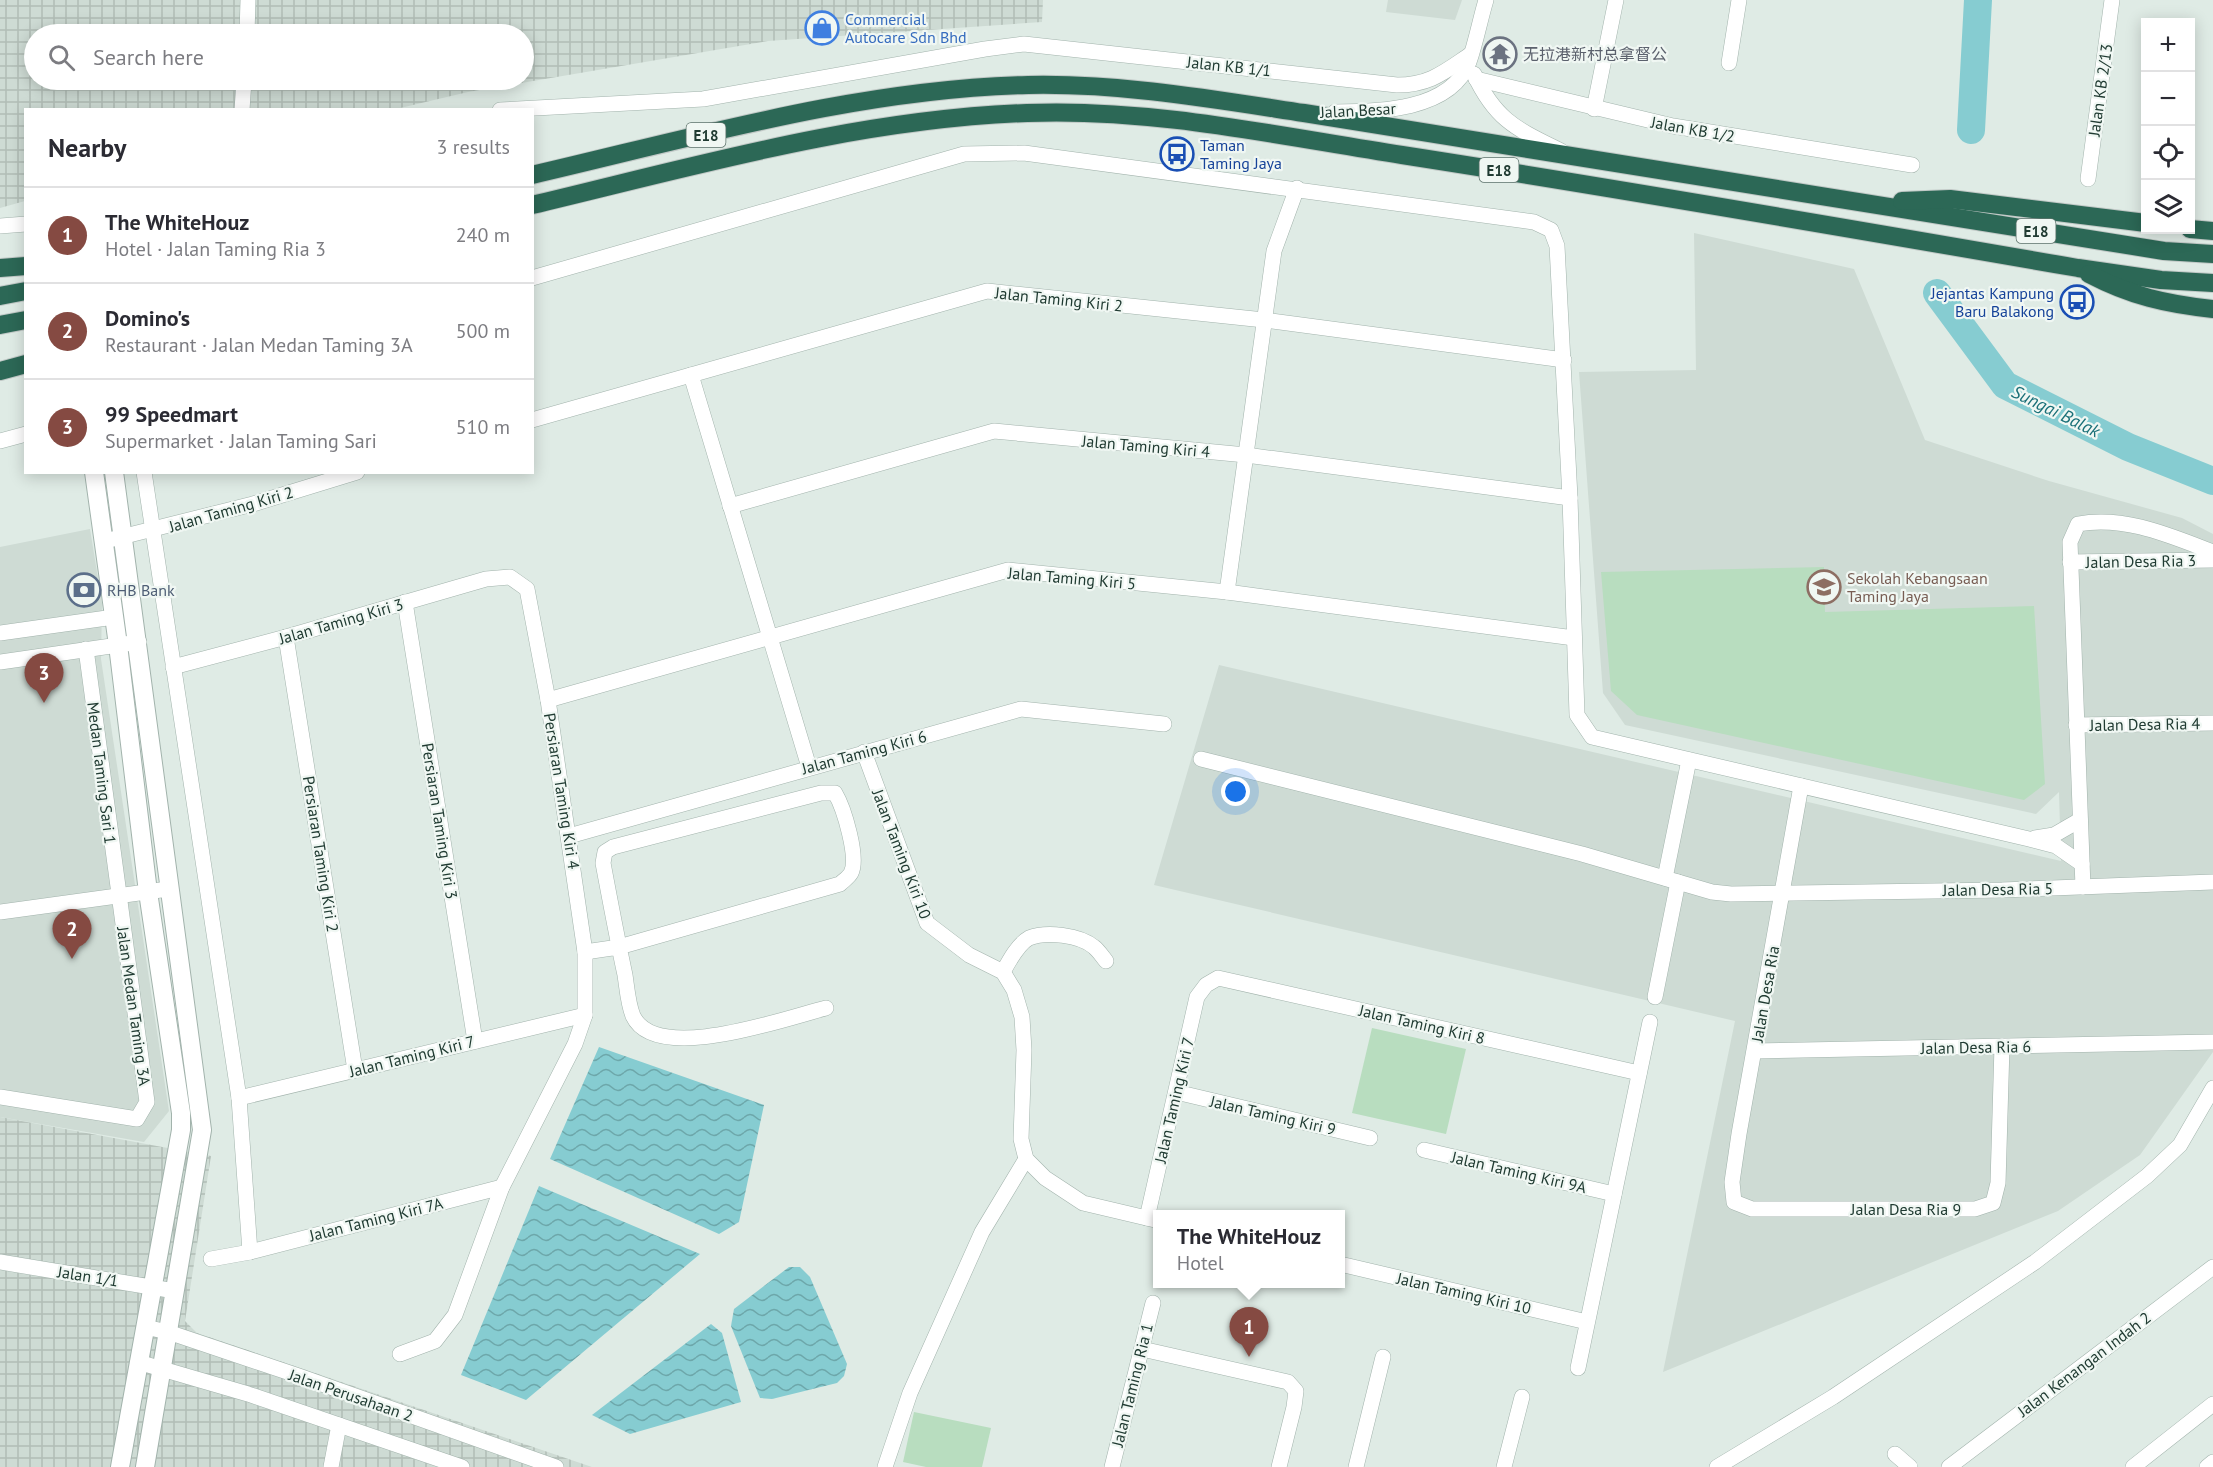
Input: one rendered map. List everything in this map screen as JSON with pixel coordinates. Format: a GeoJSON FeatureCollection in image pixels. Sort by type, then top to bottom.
{"type":"FeatureCollection","features":[{"type":"Feature","properties":{"kind":"highway","name":"E18"},"geometry":{"type":"LineString","coordinates":[[534,175],[795,114],[880,98],[948,90],[1028,85],[1103,86],[1182,94],[2164,251],[2213,254]]}},
{"type":"Feature","properties":{"kind":"highway","name":"E18"},"geometry":{"type":"LineString","coordinates":[[534,205],[783,145],[885,125],[953,117],[1100,112],[1181,121],[1564,180],[2078,268],[2162,280],[2213,283]]}},
{"type":"Feature","properties":{"kind":"highway"},"geometry":{"type":"LineString","coordinates":[[1859,203],[1950,199],[2141,223]]}},
{"type":"Feature","properties":{"kind":"highway"},"geometry":{"type":"LineString","coordinates":[[2195,229],[2213,231]]}},
{"type":"Feature","properties":{"kind":"highway"},"geometry":{"type":"LineString","coordinates":[[0,268],[24,267]]}},
{"type":"Feature","properties":{"kind":"highway"},"geometry":{"type":"LineString","coordinates":[[2078,268],[2121,291],[2169,304],[2213,309]]}},
{"type":"Feature","properties":{"kind":"highway"},"geometry":{"type":"LineString","coordinates":[[0,296],[24,291]]}},
{"type":"Feature","properties":{"kind":"highway"},"geometry":{"type":"LineString","coordinates":[[0,325],[24,320]]}},
{"type":"Feature","properties":{"kind":"highway"},"geometry":{"type":"LineString","coordinates":[[0,371],[24,365]]}},
{"type":"Feature","properties":{"kind":"street"},"geometry":{"type":"LineString","coordinates":[[247,24],[248,0]]}},
{"type":"Feature","properties":{"kind":"street","name":"Jalan Besar"},"geometry":{"type":"LineString","coordinates":[[1304,113],[1379,111],[1427,101],[1450,87],[1470,59],[1486,0]]}},
{"type":"Feature","properties":{"kind":"street"},"geometry":{"type":"LineString","coordinates":[[1729,63],[1739,0]]}},
{"type":"Feature","properties":{"kind":"street","name":"Jalan KB 2/13"},"geometry":{"type":"LineString","coordinates":[[2088,179],[2112,0]]}},
{"type":"Feature","properties":{"kind":"street"},"geometry":{"type":"LineString","coordinates":[[1594,109],[1612,1]]}},
{"type":"Feature","properties":{"kind":"street","name":"Jalan KB 1/1"},"geometry":{"type":"LineString","coordinates":[[534,108],[703,99],[1024,44],[1397,85],[1416,85],[1436,78],[1470,59]]}},
{"type":"Feature","properties":{"kind":"street"},"geometry":{"type":"LineString","coordinates":[[1470,59],[1476,79],[1492,107],[1506,122],[1566,154]]}},
{"type":"Feature","properties":{"kind":"street","name":"Jalan KB 1/2"},"geometry":{"type":"LineString","coordinates":[[1476,79],[1672,126],[1912,165]]}},
{"type":"Feature","properties":{"kind":"street"},"geometry":{"type":"LineString","coordinates":[[242,108],[243,90]]}},
{"type":"Feature","properties":{"kind":"street"},"geometry":{"type":"LineString","coordinates":[[534,277],[964,154],[1024,153],[1297,188],[1534,222],[1551,230],[1557,246],[1570,498],[1577,715],[1592,737],[2029,839],[2056,846],[2082,864]]}},
{"type":"Feature","properties":{"kind":"street"},"geometry":{"type":"LineString","coordinates":[[1227,592],[1274,250],[1297,188]]}},
{"type":"Feature","properties":{"kind":"street"},"geometry":{"type":"LineString","coordinates":[[0,226],[24,224]]}},
{"type":"Feature","properties":{"kind":"street","name":"Jalan Taming Kiri 2"},"geometry":{"type":"LineString","coordinates":[[534,419],[987,291],[1264,320],[1564,360]]}},
{"type":"Feature","properties":{"kind":"street"},"geometry":{"type":"LineString","coordinates":[[691,375],[809,767]]}},
{"type":"Feature","properties":{"kind":"street","name":"Jalan Taming Kiri 4"},"geometry":{"type":"LineString","coordinates":[[730,506],[994,431],[1246,455],[1570,498]]}},
{"type":"Feature","properties":{"kind":"street"},"geometry":{"type":"LineString","coordinates":[[0,441],[24,435]]}},
{"type":"Feature","properties":{"kind":"street"},"geometry":{"type":"LineString","coordinates":[[94,474],[105,541],[148,892],[181,1113],[181,1130],[120,1467]]}},
{"type":"Feature","properties":{"kind":"street"},"geometry":{"type":"LineString","coordinates":[[114,474],[139,642],[168,889],[202,1130],[145,1467]]}},
{"type":"Feature","properties":{"kind":"street"},"geometry":{"type":"LineString","coordinates":[[144,474],[239,1098],[250,1252]]}},
{"type":"Feature","properties":{"kind":"street","name":"Jalan Taming Kiri 2"},"geometry":{"type":"LineString","coordinates":[[105,541],[253,504],[350,474]]}},
{"type":"Feature","properties":{"kind":"street"},"geometry":{"type":"LineString","coordinates":[[2083,886],[2070,542],[2078,524],[2100,520],[2161,532],[2213,552]]}},
{"type":"Feature","properties":{"kind":"street","name":"Jalan Desa Ria 3"},"geometry":{"type":"LineString","coordinates":[[2070,562],[2213,561]]}},
{"type":"Feature","properties":{"kind":"street","name":"Jalan Taming Kiri 5"},"geometry":{"type":"LineString","coordinates":[[548,700],[1008,570],[1227,592],[1574,638]]}},
{"type":"Feature","properties":{"kind":"street","name":"Jalan Taming Kiri 3"},"geometry":{"type":"LineString","coordinates":[[173,667],[486,579],[510,577]]}},
{"type":"Feature","properties":{"kind":"street","name":"Persiaran Taming Kiri 4"},"geometry":{"type":"LineString","coordinates":[[400,1354],[435,1341],[454,1315],[502,1187],[575,1044],[585,1015],[585,952],[548,700],[527,589],[510,577]]}},
{"type":"Feature","properties":{"kind":"street","name":"Persiaran Taming Kiri 3"},"geometry":{"type":"LineString","coordinates":[[405,602],[475,1041]]}},
{"type":"Feature","properties":{"kind":"street"},"geometry":{"type":"LineString","coordinates":[[0,633],[114,617]]}},
{"type":"Feature","properties":{"kind":"street","name":"Persiaran Taming Kiri 2"},"geometry":{"type":"LineString","coordinates":[[286,637],[355,1070]]}},
{"type":"Feature","properties":{"kind":"street"},"geometry":{"type":"LineString","coordinates":[[0,662],[139,642]]}},
{"type":"Feature","properties":{"kind":"street","name":"Medan Taming Sari 1"},"geometry":{"type":"LineString","coordinates":[[87,649],[118,896]]}},
{"type":"Feature","properties":{"kind":"street","name":"Jalan Taming Kiri 6"},"geometry":{"type":"LineString","coordinates":[[569,836],[1021,709],[1164,724]]}},
{"type":"Feature","properties":{"kind":"street","name":"Jalan Desa Ria 4"},"geometry":{"type":"LineString","coordinates":[[2076,725],[2213,723]]}},
{"type":"Feature","properties":{"kind":"street","name":"Jalan Taming Kiri 10"},"geometry":{"type":"LineString","coordinates":[[864,752],[927,923],[969,955],[1003,972]]}},
{"type":"Feature","properties":{"kind":"street","name":"Jalan Desa Ria 5"},"geometry":{"type":"LineString","coordinates":[[1201,759],[1572,851],[1671,880],[1731,894],[2213,882]]}},
{"type":"Feature","properties":{"kind":"street"},"geometry":{"type":"LineString","coordinates":[[1655,997],[1689,760]]}},
{"type":"Feature","properties":{"kind":"street","name":"Jalan Desa Ria"},"geometry":{"type":"LineString","coordinates":[[1734,1202],[1732,1182],[1801,786]]}},
{"type":"Feature","properties":{"kind":"street"},"geometry":{"type":"LineString","coordinates":[[585,952],[619,947],[840,884],[851,873],[854,856],[841,803],[835,793],[821,793],[613,847],[605,852],[603,863],[619,947],[633,1016],[648,1033],[672,1039],[706,1037],[826,1008]]}},
{"type":"Feature","properties":{"kind":"street"},"geometry":{"type":"LineString","coordinates":[[2029,839],[2054,835],[2080,820]]}},
{"type":"Feature","properties":{"kind":"street"},"geometry":{"type":"LineString","coordinates":[[0,912],[168,889]]}},
{"type":"Feature","properties":{"kind":"street","name":"Jalan Medan Taming 3A"},"geometry":{"type":"LineString","coordinates":[[0,1096],[137,1119],[147,1102],[118,896]]}},
{"type":"Feature","properties":{"kind":"street"},"geometry":{"type":"LineString","coordinates":[[1106,961],[1093,945],[1070,937],[1047,935],[1028,939],[1012,956],[1003,972],[1014,990],[1022,1017],[1024,1050],[1021,1139],[1026,1159],[1045,1178],[1083,1203],[1152,1219]]}},
{"type":"Feature","properties":{"kind":"street","name":"Jalan Taming Kiri 8"},"geometry":{"type":"LineString","coordinates":[[1206,985],[1218,978],[1639,1073]]}},
{"type":"Feature","properties":{"kind":"street","name":"Jalan Taming Kiri 7"},"geometry":{"type":"LineString","coordinates":[[1154,1210],[1197,997],[1206,985]]}},
{"type":"Feature","properties":{"kind":"street","name":"Jalan Taming Kiri 7"},"geometry":{"type":"LineString","coordinates":[[239,1098],[585,1015]]}},
{"type":"Feature","properties":{"kind":"street"},"geometry":{"type":"LineString","coordinates":[[1578,1368],[1650,1022]]}},
{"type":"Feature","properties":{"kind":"street","name":"Jalan Desa Ria 6"},"geometry":{"type":"LineString","coordinates":[[1755,1051],[2213,1042]]}},
{"type":"Feature","properties":{"kind":"street","name":"Jalan Desa Ria 9"},"geometry":{"type":"LineString","coordinates":[[1734,1202],[1752,1209],[1975,1209],[1993,1203],[1998,1184],[2002,1046]]}},
{"type":"Feature","properties":{"kind":"street"},"geometry":{"type":"LineString","coordinates":[[1717,1467],[1833,1397],[2036,1262],[2147,1176],[2180,1145],[2213,1088]]}},
{"type":"Feature","properties":{"kind":"street","name":"Jalan Taming Kiri 9"},"geometry":{"type":"LineString","coordinates":[[1176,1092],[1370,1138]]}},
{"type":"Feature","properties":{"kind":"street","name":"Jalan Taming Kiri 9A"},"geometry":{"type":"LineString","coordinates":[[1424,1150],[1614,1194]]}},
{"type":"Feature","properties":{"kind":"street"},"geometry":{"type":"LineString","coordinates":[[885,1467],[910,1392],[982,1232],[1026,1159]]}},
{"type":"Feature","properties":{"kind":"street","name":"Jalan Taming Kiri 7A"},"geometry":{"type":"LineString","coordinates":[[211,1259],[250,1252],[502,1187]]}},
{"type":"Feature","properties":{"kind":"street","name":"Jalan 1/1"},"geometry":{"type":"LineString","coordinates":[[0,1262],[175,1291]]}},
{"type":"Feature","properties":{"kind":"street","name":"Jalan Taming Kiri 10"},"geometry":{"type":"LineString","coordinates":[[1345,1265],[1587,1322]]}},
{"type":"Feature","properties":{"kind":"street","name":"Jalan Kenangan Indah 2"},"geometry":{"type":"LineString","coordinates":[[1952,1464],[2213,1267]]}},
{"type":"Feature","properties":{"kind":"street","name":"Jalan Taming Ria 1"},"geometry":{"type":"LineString","coordinates":[[1112,1467],[1153,1303]]}},
{"type":"Feature","properties":{"kind":"street","name":"Jalan Perusahaan 2"},"geometry":{"type":"LineString","coordinates":[[145,1327],[168,1332],[556,1467]]}},
{"type":"Feature","properties":{"kind":"street"},"geometry":{"type":"LineString","coordinates":[[1142,1349],[1287,1382],[1296,1391],[1279,1467]]}},
{"type":"Feature","properties":{"kind":"street"},"geometry":{"type":"LineString","coordinates":[[1356,1467],[1383,1357]]}},
{"type":"Feature","properties":{"kind":"street"},"geometry":{"type":"LineString","coordinates":[[138,1362],[339,1425],[462,1467]]}},
{"type":"Feature","properties":{"kind":"street"},"geometry":{"type":"LineString","coordinates":[[1504,1467],[1521,1397]]}},
{"type":"Feature","properties":{"kind":"street"},"geometry":{"type":"LineString","coordinates":[[2133,1467],[2213,1404]]}},
{"type":"Feature","properties":{"kind":"street"},"geometry":{"type":"LineString","coordinates":[[331,1467],[339,1425]]}},
{"type":"Feature","properties":{"kind":"street"},"geometry":{"type":"LineString","coordinates":[[1895,1454],[1910,1467]]}},
{"type":"Feature","properties":{"kind":"street"},"geometry":{"type":"LineString","coordinates":[[2207,1467],[2213,1462]]}},
{"type":"Feature","properties":{"kind":"shaded area"},"geometry":{"type":"Polygon","coordinates":[[[0,0],[1043,0],[1042,22],[768,41],[534,81],[534,24],[24,24],[24,90],[480,90],[400,108],[24,108],[24,201],[0,208],[0,0]]]}},
{"type":"Feature","properties":{"kind":"shaded area"},"geometry":{"type":"Polygon","coordinates":[[[1388,0],[1462,0],[1455,20],[1386,12],[1388,0]]]}},
{"type":"Feature","properties":{"kind":"shaded area"},"geometry":{"type":"Polygon","coordinates":[[[1694,233],[1854,269],[1925,440],[2049,481],[2182,518],[2213,534],[2213,1052],[2140,1155],[2058,1211],[1663,1372],[1735,1021],[1154,885],[1219,665],[2061,861],[2059,792],[2036,814],[1625,725],[1603,693],[1579,372],[1696,370],[1694,233]]]}},
{"type":"Feature","properties":{"kind":"shaded area"},"geometry":{"type":"Polygon","coordinates":[[[90,529],[102,603],[101,659],[169,1111],[144,1142],[0,1117],[0,547],[90,529]]]}},
{"type":"Feature","properties":{"kind":"shaded area"},"geometry":{"type":"Polygon","coordinates":[[[0,1117],[211,1156],[185,1321],[197,1333],[592,1467],[0,1467],[0,1117]]]}},
{"type":"Feature","properties":{"kind":"green space"},"geometry":{"type":"Polygon","coordinates":[[[1824,567],[1825,612],[2034,606],[2045,784],[2024,800],[1637,715],[1611,691],[1601,572],[1824,567]]]}},
{"type":"Feature","properties":{"kind":"green space"},"geometry":{"type":"Polygon","coordinates":[[[1372,1028],[1466,1049],[1446,1134],[1352,1113],[1372,1028]]]}},
{"type":"Feature","properties":{"kind":"green space"},"geometry":{"type":"Polygon","coordinates":[[[914,1412],[991,1428],[982,1467],[926,1467],[903,1462],[914,1412]]]}},
{"type":"Feature","properties":{"kind":"water"},"geometry":{"type":"Polygon","coordinates":[[[599,1047],[764,1105],[739,1222],[719,1234],[550,1159],[599,1047]]]}},
{"type":"Feature","properties":{"kind":"water"},"geometry":{"type":"Polygon","coordinates":[[[539,1186],[700,1254],[526,1400],[461,1375],[539,1186]]]}},
{"type":"Feature","properties":{"kind":"water"},"geometry":{"type":"Polygon","coordinates":[[[789,1267],[800,1267],[810,1277],[847,1364],[844,1376],[837,1383],[772,1399],[760,1398],[731,1326],[734,1309],[789,1267]]]}},
{"type":"Feature","properties":{"kind":"water"},"geometry":{"type":"Polygon","coordinates":[[[711,1324],[722,1333],[741,1402],[630,1434],[592,1415],[711,1324]]]}},
{"type":"Feature","properties":{"kind":"waterway"},"geometry":{"type":"LineString","coordinates":[[1971,130],[1978,0]]}},
{"type":"Feature","properties":{"kind":"waterway","name":"Sungai Balak"},"geometry":{"type":"LineString","coordinates":[[1937,293],[2005,385],[2128,447],[2213,481]]}},
{"type":"Feature","properties":{"kind":"place","name":"Commercial Autocare Sdn Bhd"},"geometry":{"type":"Point","coordinates":[822,28]}},
{"type":"Feature","properties":{"kind":"place","name":"无拉港新村总拿督公"},"geometry":{"type":"Point","coordinates":[1500,54]}},
{"type":"Feature","properties":{"kind":"place","name":"Taman Taming Jaya"},"geometry":{"type":"Point","coordinates":[1177,154]}},
{"type":"Feature","properties":{"kind":"place","name":"Jejantas Kampung Baru Balakong"},"geometry":{"type":"Point","coordinates":[2077,302]}},
{"type":"Feature","properties":{"kind":"place","name":"Sekolah Kebangsaan Taming Jaya"},"geometry":{"type":"Point","coordinates":[1824,587]}},
{"type":"Feature","properties":{"kind":"place","name":"RHB Bank"},"geometry":{"type":"Point","coordinates":[84,590]}},
{"type":"Feature","properties":{"kind":"place","name":"99 Speedmart"},"geometry":{"type":"Point","coordinates":[44,703]}},
{"type":"Feature","properties":{"kind":"place","name":"Domino's"},"geometry":{"type":"Point","coordinates":[72,959]}},
{"type":"Feature","properties":{"kind":"place","name":"The WhiteHouz"},"geometry":{"type":"Point","coordinates":[1249,1357]}}]}
